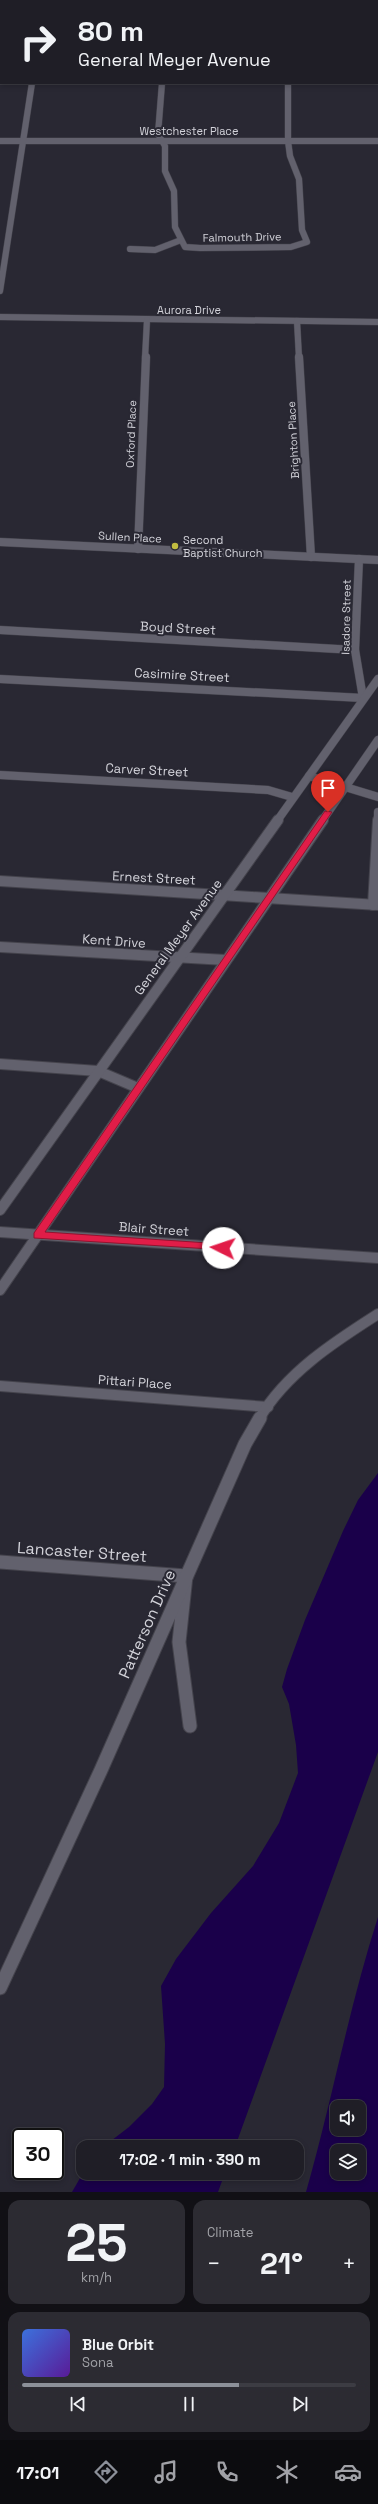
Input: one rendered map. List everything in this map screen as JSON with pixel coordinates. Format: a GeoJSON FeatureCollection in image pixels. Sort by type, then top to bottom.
{"type":"FeatureCollection","features":[{"type":"Feature","properties":{"kind":"street"},"geometry":{"type":"LineString","coordinates":[[0,291],[32,84]]}},
{"type":"Feature","properties":{"kind":"street"},"geometry":{"type":"LineString","coordinates":[[130,249],[156,250],[181,240],[175,227],[174,191],[165,171],[165,146],[158,134],[162,84]]}},
{"type":"Feature","properties":{"kind":"street"},"geometry":{"type":"LineString","coordinates":[[288,84],[288,141]]}},
{"type":"Feature","properties":{"kind":"street","name":"Westchester Place"},"geometry":{"type":"LineString","coordinates":[[0,140],[378,141]]}},
{"type":"Feature","properties":{"kind":"street","name":"Falmouth Drive"},"geometry":{"type":"LineString","coordinates":[[181,240],[185,247],[191,248],[290,246],[307,242],[307,238],[302,230],[299,179],[290,156],[288,141]]}},
{"type":"Feature","properties":{"kind":"street","name":"Aurora Drive"},"geometry":{"type":"LineString","coordinates":[[0,317],[378,322]]}},
{"type":"Feature","properties":{"kind":"street","name":"Oxford Place"},"geometry":{"type":"LineString","coordinates":[[138,548],[147,320]]}},
{"type":"Feature","properties":{"kind":"street","name":"Brighton Place"},"geometry":{"type":"LineString","coordinates":[[297,321],[311,557]]}},
{"type":"Feature","properties":{"kind":"street","name":"Sullen Place"},"geometry":{"type":"LineString","coordinates":[[0,542],[378,560]]}},
{"type":"Feature","properties":{"kind":"street","name":"Isadore Street"},"geometry":{"type":"LineString","coordinates":[[359,559],[355,650],[363,698]]}},
{"type":"Feature","properties":{"kind":"street","name":"Boyd Street"},"geometry":{"type":"LineString","coordinates":[[0,630],[355,650]]}},
{"type":"Feature","properties":{"kind":"street","name":"Casimire Street"},"geometry":{"type":"LineString","coordinates":[[0,678],[363,698]]}},
{"type":"Feature","properties":{"kind":"street","name":"General Meyer Avenue"},"geometry":{"type":"LineString","coordinates":[[0,1210],[178,958],[225,895],[292,797],[309,776],[363,698],[378,679]]}},
{"type":"Feature","properties":{"kind":"street"},"geometry":{"type":"LineString","coordinates":[[0,1290],[378,740]]}},
{"type":"Feature","properties":{"kind":"street","name":"Carver Street"},"geometry":{"type":"LineString","coordinates":[[0,775],[268,790],[292,797]]}},
{"type":"Feature","properties":{"kind":"street"},"geometry":{"type":"LineString","coordinates":[[309,776],[378,797]]}},
{"type":"Feature","properties":{"kind":"street"},"geometry":{"type":"LineString","coordinates":[[376,905],[378,812]]}},
{"type":"Feature","properties":{"kind":"street","name":"Ernest Street"},"geometry":{"type":"LineString","coordinates":[[0,881],[376,905]]}},
{"type":"Feature","properties":{"kind":"street","name":"Kent Drive"},"geometry":{"type":"LineString","coordinates":[[0,947],[226,960]]}},
{"type":"Feature","properties":{"kind":"street"},"geometry":{"type":"LineString","coordinates":[[0,1064],[98,1071],[138,1088]]}},
{"type":"Feature","properties":{"kind":"street","name":"Blair Street"},"geometry":{"type":"LineString","coordinates":[[0,1232],[378,1258]]}},
{"type":"Feature","properties":{"kind":"street","name":"Patterson Drive"},"geometry":{"type":"LineString","coordinates":[[0,1988],[98,1777],[245,1444],[268,1407],[306,1365],[332,1343],[378,1314]]}},
{"type":"Feature","properties":{"kind":"street","name":"Pittari Place"},"geometry":{"type":"LineString","coordinates":[[0,1386],[268,1407]]}},
{"type":"Feature","properties":{"kind":"street","name":"Lancaster Street"},"geometry":{"type":"LineString","coordinates":[[0,1562],[186,1576]]}},
{"type":"Feature","properties":{"kind":"street"},"geometry":{"type":"LineString","coordinates":[[186,1576],[179,1642],[190,1726]]}},
{"type":"Feature","properties":{"kind":"shaded area"},"geometry":{"type":"Polygon","coordinates":[[[378,1473],[378,1752],[238,2140],[112,2140],[129,2127],[152,2104],[164,2087],[165,2044],[161,1986],[176,1959],[211,1913],[253,1866],[279,1823],[298,1773],[296,1745],[289,1704],[282,1687],[305,1620],[358,1500],[378,1473]]]}},
{"type":"Feature","properties":{"kind":"shaded area"},"geometry":{"type":"Polygon","coordinates":[[[378,1917],[378,2192],[306,2192],[324,2123],[358,1985],[378,1917]]]}},
{"type":"Feature","properties":{"kind":"shaded area"},"geometry":{"type":"Polygon","coordinates":[[[79,2180],[222,2180],[218,2192],[72,2192],[79,2180]]]}},
{"type":"Feature","properties":{"kind":"place","name":"Second Baptist Church"},"geometry":{"type":"Point","coordinates":[175,546]}},
{"type":"Feature","properties":{"kind":"route"},"geometry":{"type":"LineString","coordinates":[[223,1248],[38,1235],[328,812]]}}]}
